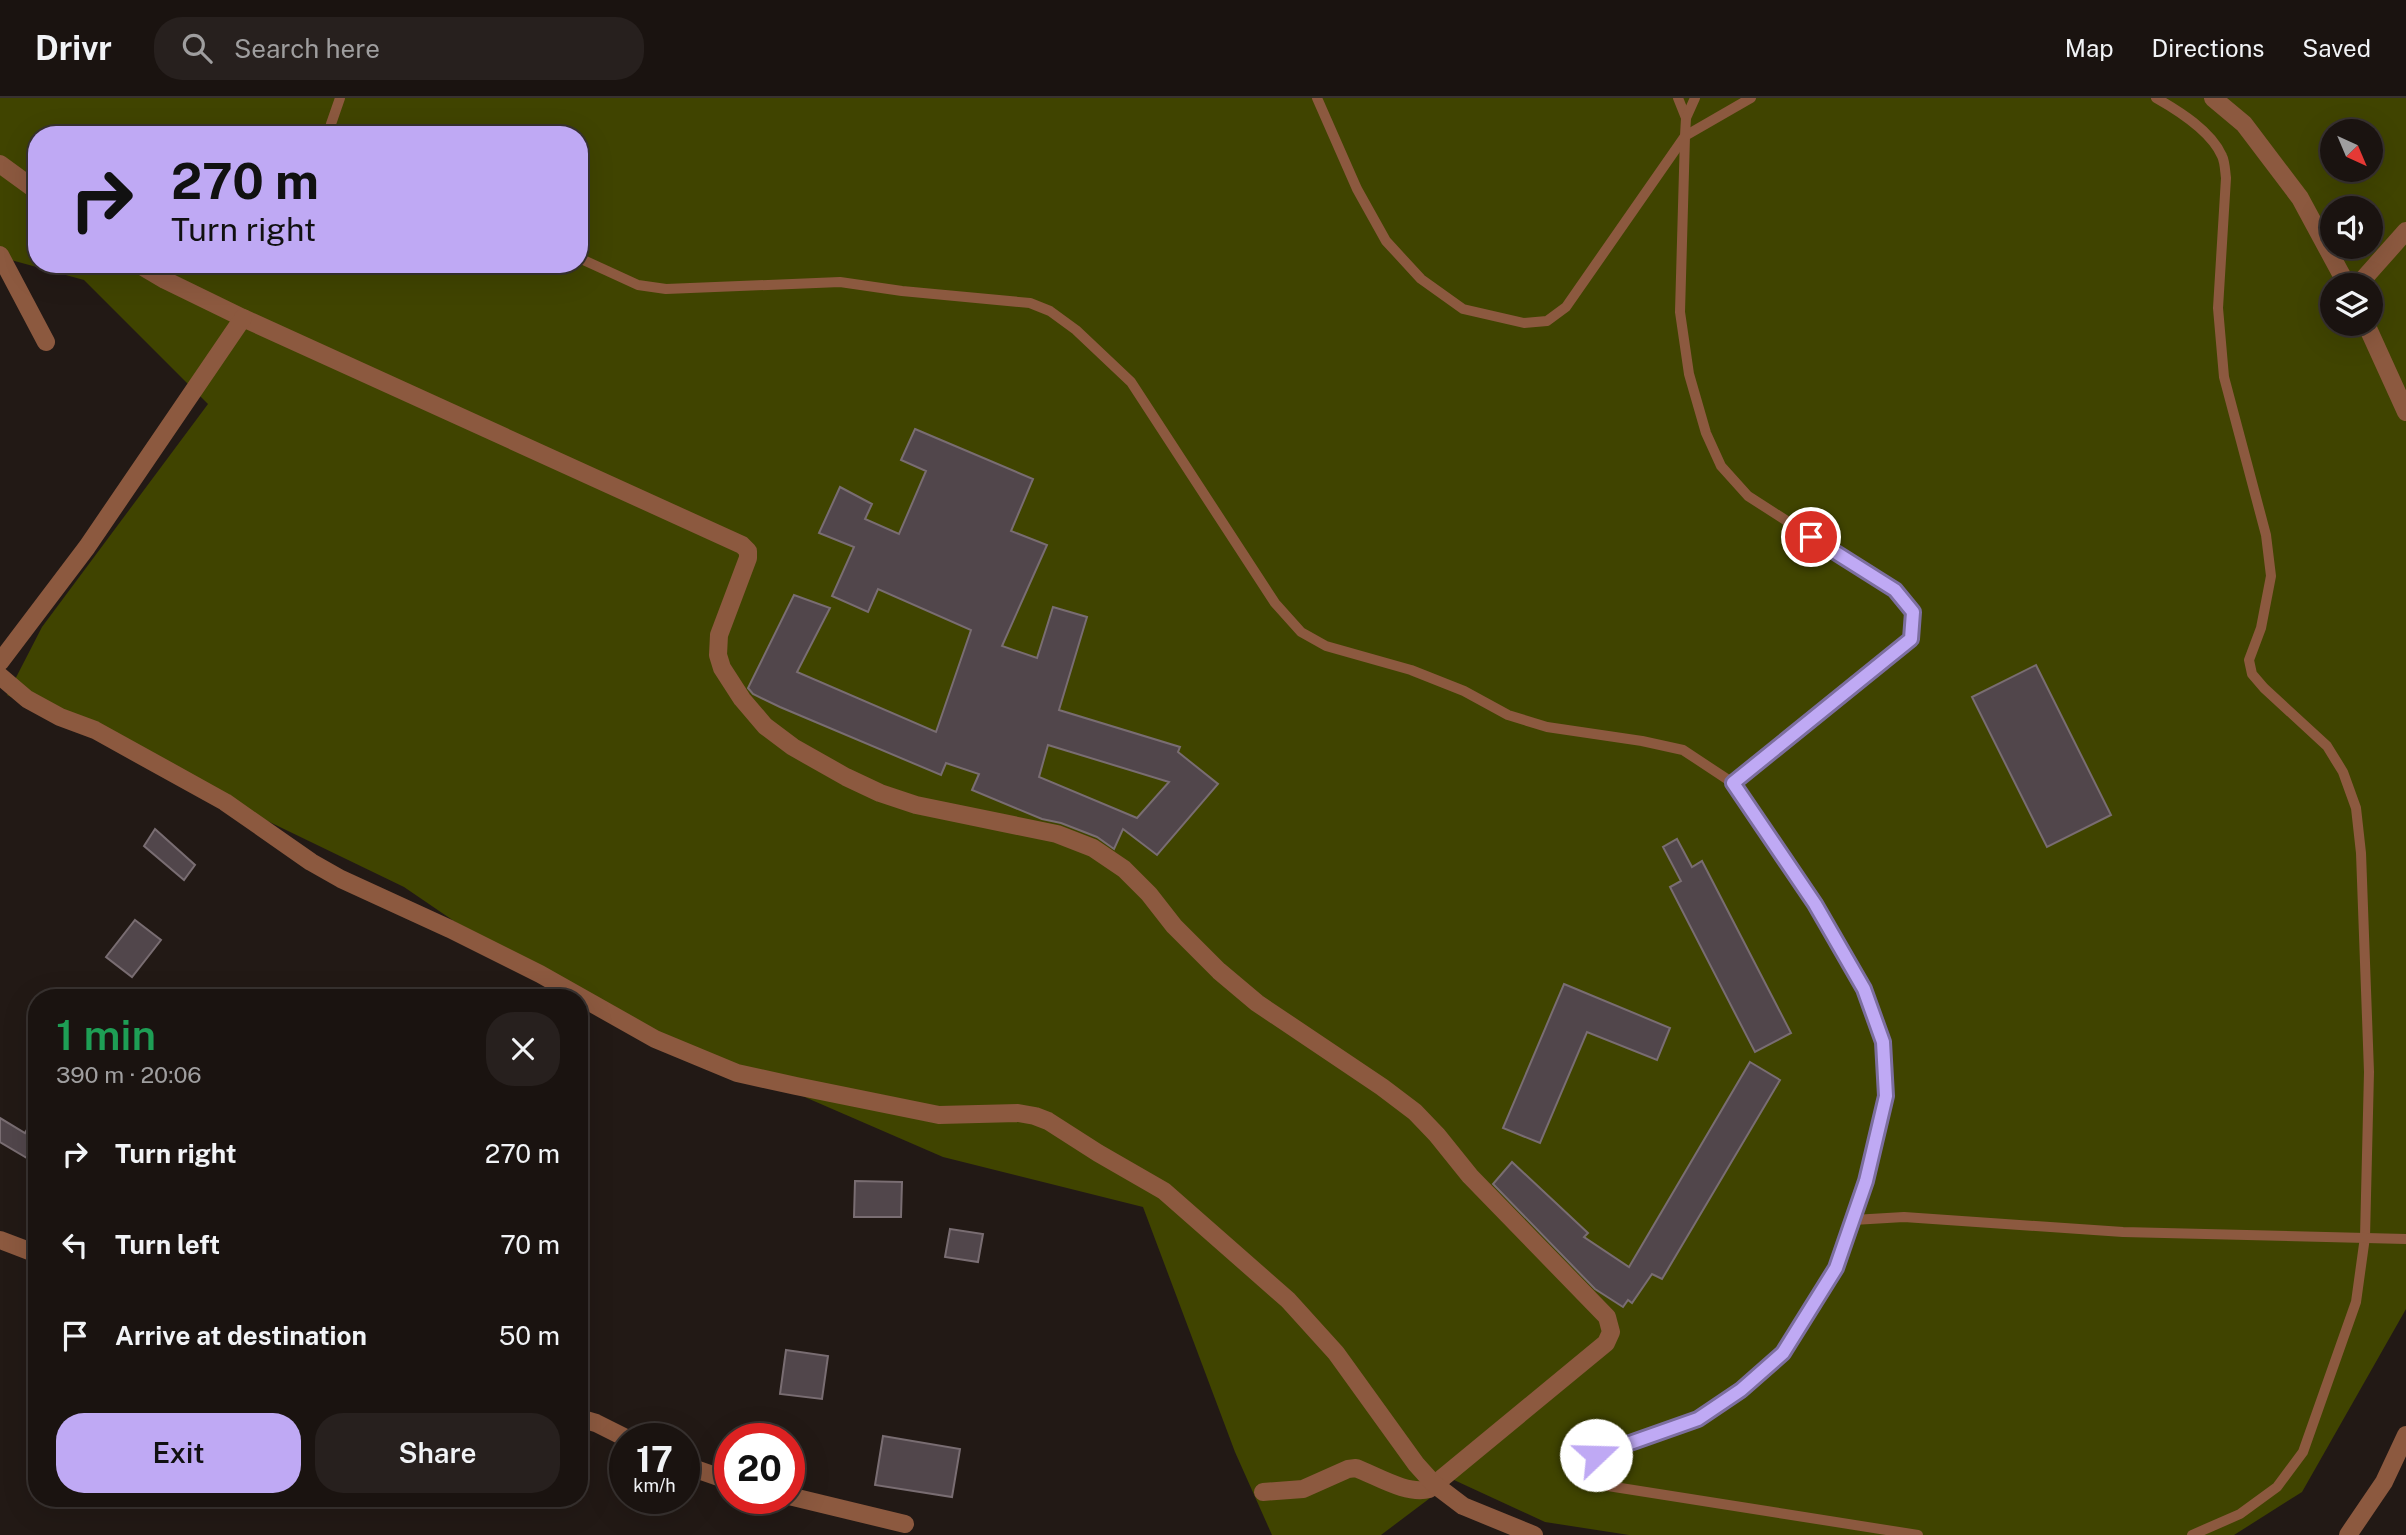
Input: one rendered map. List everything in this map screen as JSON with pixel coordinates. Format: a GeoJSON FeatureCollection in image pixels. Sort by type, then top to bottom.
{"type":"FeatureCollection","features":[{"type":"Feature","properties":{"kind":"street"},"geometry":{"type":"LineString","coordinates":[[2213,98],[2244,124],[2300,198],[2341,273]]}},
{"type":"Feature","properties":{"kind":"street"},"geometry":{"type":"LineString","coordinates":[[0,164],[28,184]]}},
{"type":"Feature","properties":{"kind":"street"},"geometry":{"type":"LineString","coordinates":[[2369,273],[2406,231]]}},
{"type":"Feature","properties":{"kind":"street"},"geometry":{"type":"LineString","coordinates":[[0,255],[46,342]]}},
{"type":"Feature","properties":{"kind":"street"},"geometry":{"type":"LineString","coordinates":[[153,273],[243,318],[743,545],[748,551],[748,558],[719,635],[718,655],[722,668],[742,699],[765,726],[803,753],[880,793],[938,811],[1057,834],[1093,848],[1124,869],[1149,894],[1174,926],[1219,971],[1257,1003],[1415,1112],[1469,1176],[1606,1317],[1611,1332],[1606,1343],[1429,1489],[1421,1491],[1356,1468],[1303,1489],[1263,1492]]}},
{"type":"Feature","properties":{"kind":"street"},"geometry":{"type":"LineString","coordinates":[[0,662],[87,547],[243,318]]}},
{"type":"Feature","properties":{"kind":"street"},"geometry":{"type":"LineString","coordinates":[[2371,336],[2406,412]]}},
{"type":"Feature","properties":{"kind":"street"},"geometry":{"type":"LineString","coordinates":[[0,676],[27,699],[60,717],[96,730],[225,802],[311,862],[341,879],[567,989]]}},
{"type":"Feature","properties":{"kind":"street"},"geometry":{"type":"LineString","coordinates":[[588,1001],[666,1044],[737,1073],[939,1115],[1018,1113],[1048,1121],[1164,1191],[1287,1300],[1336,1353],[1416,1464],[1434,1484],[1463,1506],[1534,1535]]}},
{"type":"Feature","properties":{"kind":"street"},"geometry":{"type":"LineString","coordinates":[[0,1240],[28,1251]]}},
{"type":"Feature","properties":{"kind":"street"},"geometry":{"type":"LineString","coordinates":[[588,1421],[609,1430]]}},
{"type":"Feature","properties":{"kind":"street"},"geometry":{"type":"LineString","coordinates":[[2348,1535],[2384,1482],[2406,1434]]}},
{"type":"Feature","properties":{"kind":"street"},"geometry":{"type":"LineString","coordinates":[[805,1500],[905,1524]]}},
{"type":"Feature","properties":{"kind":"lane"},"geometry":{"type":"LineString","coordinates":[[332,126],[340,98]]}},
{"type":"Feature","properties":{"kind":"lane"},"geometry":{"type":"LineString","coordinates":[[1317,98],[1357,189],[1386,241],[1421,279],[1463,309],[1524,323],[1546,321],[1566,307],[1685,136],[1751,98]]}},
{"type":"Feature","properties":{"kind":"lane"},"geometry":{"type":"LineString","coordinates":[[1678,98],[1686,118]]}},
{"type":"Feature","properties":{"kind":"lane"},"geometry":{"type":"LineString","coordinates":[[1695,98],[1686,118],[1680,312],[1689,374],[1706,433],[1721,466],[1748,496],[1895,590],[1913,612],[1911,639],[1733,783]]}},
{"type":"Feature","properties":{"kind":"lane"},"geometry":{"type":"LineString","coordinates":[[2156,98],[2174,108],[2207,135],[2222,156],[2226,178],[2218,308],[2224,377],[2266,535],[2271,576],[2261,628],[2249,660],[2252,674],[2326,746],[2343,772],[2356,808],[2361,853],[2369,1072],[2365,1237],[2356,1302],[2303,1452],[2277,1487],[2239,1514],[2192,1535]]}},
{"type":"Feature","properties":{"kind":"lane"},"geometry":{"type":"LineString","coordinates":[[588,262],[638,285],[666,289],[839,282],[1031,303],[1050,311],[1076,330],[1132,382],[1275,603],[1301,632],[1326,646],[1411,670],[1464,691],[1508,715],[1547,727],[1683,750],[1733,783],[1815,904],[1864,989],[1883,1042],[1886,1096],[1866,1181],[1836,1268],[1783,1353],[1741,1390],[1698,1419],[1596,1455],[1590,1466],[1594,1480],[1608,1486],[1918,1535]]}},
{"type":"Feature","properties":{"kind":"lane"},"geometry":{"type":"LineString","coordinates":[[1853,1220],[1904,1217],[2123,1232],[2406,1239]]}},
{"type":"Feature","properties":{"kind":"shaded area"},"geometry":{"type":"Polygon","coordinates":[[[0,98],[2406,98],[2406,1309],[2302,1492],[2234,1535],[1629,1535],[1545,1522],[1454,1480],[1381,1535],[1272,1535],[1235,1452],[1143,1207],[943,1157],[588,1003],[588,989],[556,989],[549,986],[404,887],[7,695],[42,627],[208,404],[84,280],[58,273],[588,273],[588,126],[28,126],[28,265],[0,257],[0,98]]]}},
{"type":"Feature","properties":{"kind":"building"},"geometry":{"type":"Polygon","coordinates":[[[915,429],[1033,479],[1011,531],[1047,545],[1002,646],[1037,658],[1053,607],[1087,617],[1059,710],[1180,747],[1178,752],[1218,784],[1157,855],[1123,829],[1114,849],[1097,837],[1061,823],[1042,819],[972,790],[979,774],[946,763],[941,775],[780,707],[753,694],[748,688],[794,595],[830,608],[797,672],[936,732],[971,630],[878,589],[868,612],[832,596],[854,547],[819,533],[840,487],[872,504],[865,519],[899,534],[926,471],[901,460],[915,429]],[[1048,745],[1039,777],[1137,818],[1169,782],[1048,745]]]}},
{"type":"Feature","properties":{"kind":"building"},"geometry":{"type":"Polygon","coordinates":[[[2036,665],[2111,815],[2047,847],[1972,697],[2036,665]]]}},
{"type":"Feature","properties":{"kind":"building"},"geometry":{"type":"Polygon","coordinates":[[[155,829],[195,865],[184,880],[144,846],[155,829]]]}},
{"type":"Feature","properties":{"kind":"building"},"geometry":{"type":"Polygon","coordinates":[[[1677,839],[1692,867],[1702,861],[1791,1033],[1755,1052],[1670,887],[1681,881],[1663,847],[1677,839]]]}},
{"type":"Feature","properties":{"kind":"building"},"geometry":{"type":"Polygon","coordinates":[[[135,920],[161,940],[132,977],[106,957],[135,920]]]}},
{"type":"Feature","properties":{"kind":"building"},"geometry":{"type":"Polygon","coordinates":[[[1564,984],[1670,1028],[1657,1060],[1587,1032],[1540,1143],[1503,1128],[1564,984]]]}},
{"type":"Feature","properties":{"kind":"building"},"geometry":{"type":"Polygon","coordinates":[[[1750,1062],[1780,1080],[1662,1279],[1652,1274],[1632,1303],[1628,1300],[1623,1307],[1595,1289],[1493,1184],[1512,1162],[1588,1233],[1584,1237],[1629,1267],[1750,1062]]]}},
{"type":"Feature","properties":{"kind":"building"},"geometry":{"type":"Polygon","coordinates":[[[0,1118],[25,1133],[28,1128],[28,1159],[0,1142],[0,1118]]]}},
{"type":"Feature","properties":{"kind":"building"},"geometry":{"type":"Polygon","coordinates":[[[855,1181],[902,1182],[901,1217],[854,1217],[855,1181]]]}},
{"type":"Feature","properties":{"kind":"building"},"geometry":{"type":"Polygon","coordinates":[[[950,1229],[983,1234],[978,1262],[945,1257],[950,1229]]]}},
{"type":"Feature","properties":{"kind":"building"},"geometry":{"type":"Polygon","coordinates":[[[786,1350],[828,1356],[822,1399],[780,1394],[786,1350]]]}},
{"type":"Feature","properties":{"kind":"building"},"geometry":{"type":"Polygon","coordinates":[[[883,1436],[960,1449],[952,1497],[875,1485],[883,1436]]]}},
{"type":"Feature","properties":{"kind":"route"},"geometry":{"type":"LineString","coordinates":[[1596,1455],[1698,1419],[1741,1390],[1783,1353],[1836,1268],[1866,1181],[1886,1096],[1883,1042],[1864,989],[1815,904],[1733,783],[1911,639],[1913,612],[1895,590],[1811,537]]}}]}
